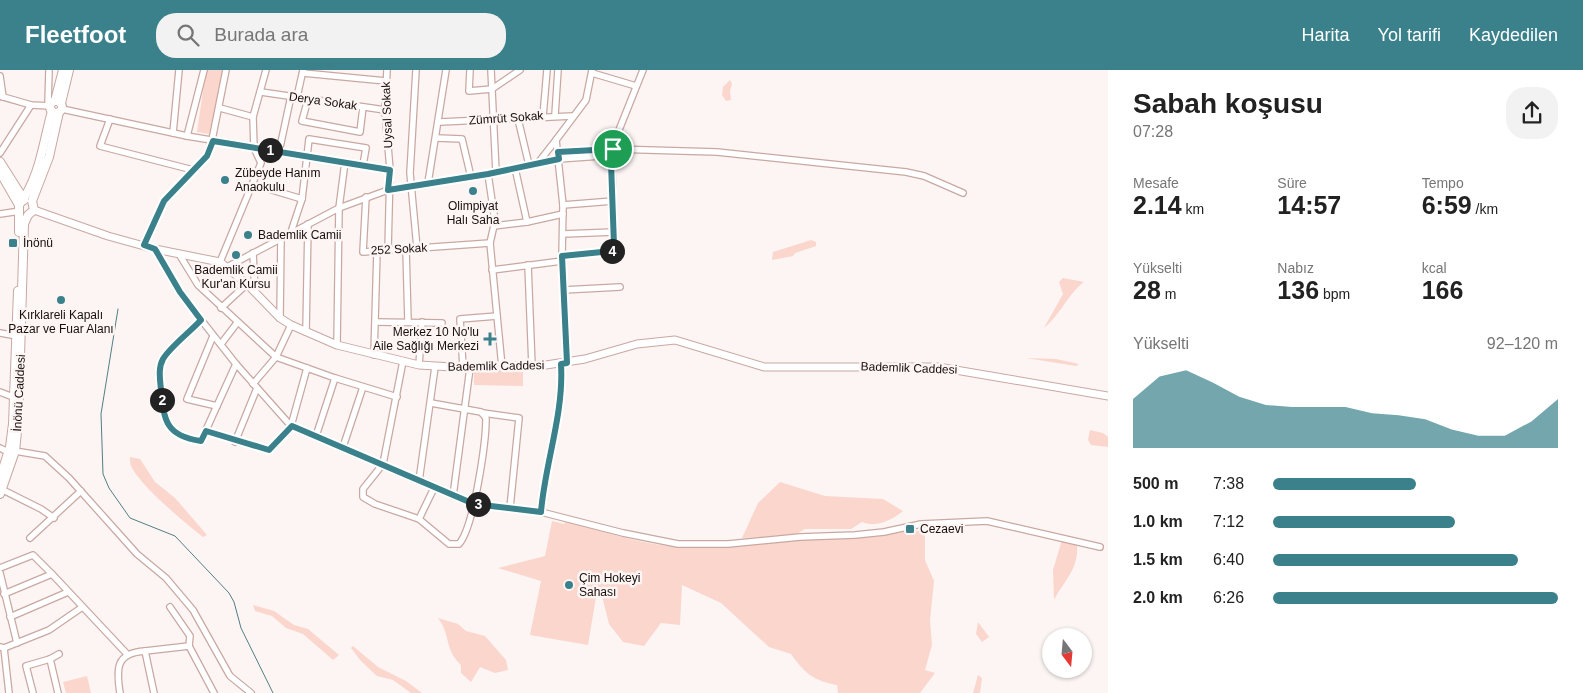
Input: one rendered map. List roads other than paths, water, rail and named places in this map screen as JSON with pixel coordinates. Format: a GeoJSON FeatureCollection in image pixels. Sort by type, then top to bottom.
{"type":"FeatureCollection","features":[{"type":"Feature","properties":{"kind":"main road"},"geometry":{"type":"LineString","coordinates":[[21,205],[28,194],[42,154],[63,70]]}},
{"type":"Feature","properties":{"kind":"main road"},"geometry":{"type":"LineString","coordinates":[[55,107],[69,70]]}},
{"type":"Feature","properties":{"kind":"main road","name":"İnönü Caddesi"},"geometry":{"type":"LineString","coordinates":[[1,491],[12,452],[22,342],[24,224],[32,208],[50,157],[55,107]]}},
{"type":"Feature","properties":{"kind":"main road"},"geometry":{"type":"LineString","coordinates":[[0,162],[21,205],[32,208]]}},
{"type":"Feature","properties":{"kind":"main road"},"geometry":{"type":"LineString","coordinates":[[0,172],[21,205],[32,208]]}},
{"type":"Feature","properties":{"kind":"main road","name":"İnönü Caddesi"},"geometry":{"type":"LineString","coordinates":[[1,474],[12,452],[21,205]]}},
{"type":"Feature","properties":{"kind":"street"},"geometry":{"type":"LineString","coordinates":[[49,70],[55,107]]}},
{"type":"Feature","properties":{"kind":"street"},"geometry":{"type":"LineString","coordinates":[[173,133],[179,70]]}},
{"type":"Feature","properties":{"kind":"street"},"geometry":{"type":"LineString","coordinates":[[187,136],[204,70]]}},
{"type":"Feature","properties":{"kind":"street"},"geometry":{"type":"LineString","coordinates":[[144,245],[159,209],[170,193],[207,156],[213,141],[226,70]]}},
{"type":"Feature","properties":{"kind":"street"},"geometry":{"type":"LineString","coordinates":[[220,262],[261,162],[254,148],[253,118],[266,70]]}},
{"type":"Feature","properties":{"kind":"street","name":"Uysal Sokak"},"geometry":{"type":"LineString","coordinates":[[387,70],[385,110],[390,170],[388,250]]}},
{"type":"Feature","properties":{"kind":"street"},"geometry":{"type":"LineString","coordinates":[[416,70],[410,173],[417,248]]}},
{"type":"Feature","properties":{"kind":"street"},"geometry":{"type":"LineString","coordinates":[[428,183],[440,122],[446,70]]}},
{"type":"Feature","properties":{"kind":"street"},"geometry":{"type":"LineString","coordinates":[[470,70],[469,91],[492,89],[520,70]]}},
{"type":"Feature","properties":{"kind":"street"},"geometry":{"type":"LineString","coordinates":[[491,70],[496,172]]}},
{"type":"Feature","properties":{"kind":"street"},"geometry":{"type":"LineString","coordinates":[[543,116],[547,70]]}},
{"type":"Feature","properties":{"kind":"street"},"geometry":{"type":"LineString","coordinates":[[555,115],[558,70]]}},
{"type":"Feature","properties":{"kind":"street"},"geometry":{"type":"LineString","coordinates":[[492,270],[612,251],[614,232],[611,163],[613,149],[643,70]]}},
{"type":"Feature","properties":{"kind":"street"},"geometry":{"type":"LineString","coordinates":[[279,152],[303,72],[386,81]]}},
{"type":"Feature","properties":{"kind":"street"},"geometry":{"type":"LineString","coordinates":[[538,163],[586,100],[592,72],[636,86]]}},
{"type":"Feature","properties":{"kind":"street"},"geometry":{"type":"LineString","coordinates":[[0,76],[1,97],[31,105],[55,107],[213,141],[390,170]]}},
{"type":"Feature","properties":{"kind":"street","name":"Derya Sokak"},"geometry":{"type":"LineString","coordinates":[[261,92],[385,110]]}},
{"type":"Feature","properties":{"kind":"street"},"geometry":{"type":"LineString","coordinates":[[308,99],[302,121],[360,132],[363,107]]}},
{"type":"Feature","properties":{"kind":"street"},"geometry":{"type":"LineString","coordinates":[[0,153],[31,105]]}},
{"type":"Feature","properties":{"kind":"street"},"geometry":{"type":"LineString","coordinates":[[220,108],[253,118]]}},
{"type":"Feature","properties":{"kind":"street","name":"Zümrüt Sokak"},"geometry":{"type":"LineString","coordinates":[[440,122],[518,119],[555,115],[573,116]]}},
{"type":"Feature","properties":{"kind":"street"},"geometry":{"type":"LineString","coordinates":[[110,119],[100,146],[193,170]]}},
{"type":"Feature","properties":{"kind":"street"},"geometry":{"type":"LineString","coordinates":[[518,119],[529,165]]}},
{"type":"Feature","properties":{"kind":"street"},"geometry":{"type":"LineString","coordinates":[[436,138],[462,139],[471,177]]}},
{"type":"Feature","properties":{"kind":"street"},"geometry":{"type":"LineString","coordinates":[[291,232],[302,199],[309,139],[366,148],[363,165]]}},
{"type":"Feature","properties":{"kind":"street"},"geometry":{"type":"LineString","coordinates":[[541,512],[543,485],[564,363],[563,205],[556,140]]}},
{"type":"Feature","properties":{"kind":"street"},"geometry":{"type":"LineString","coordinates":[[558,152],[613,149],[716,152],[906,172],[924,176],[963,193]]}},
{"type":"Feature","properties":{"kind":"street"},"geometry":{"type":"LineString","coordinates":[[227,267],[339,208],[388,190],[488,174],[559,159],[601,156],[607,157],[611,163]]}},
{"type":"Feature","properties":{"kind":"street"},"geometry":{"type":"LineString","coordinates":[[337,346],[339,208],[345,162]]}},
{"type":"Feature","properties":{"kind":"street"},"geometry":{"type":"LineString","coordinates":[[515,168],[527,222]]}},
{"type":"Feature","properties":{"kind":"street"},"geometry":{"type":"LineString","coordinates":[[488,174],[494,226],[490,243],[502,367]]}},
{"type":"Feature","properties":{"kind":"street"},"geometry":{"type":"LineString","coordinates":[[252,184],[302,199]]}},
{"type":"Feature","properties":{"kind":"street","name":"252 Sokak"},"geometry":{"type":"LineString","coordinates":[[366,197],[363,252],[490,243]]}},
{"type":"Feature","properties":{"kind":"street"},"geometry":{"type":"LineString","coordinates":[[563,205],[613,201]]}},
{"type":"Feature","properties":{"kind":"street"},"geometry":{"type":"LineString","coordinates":[[0,214],[21,205]]}},
{"type":"Feature","properties":{"kind":"street","name":"Bademlik Caddesi"},"geometry":{"type":"LineString","coordinates":[[32,208],[108,236],[155,249],[220,262],[248,284],[280,318],[291,325],[337,346],[419,365],[435,367],[502,367],[564,363],[637,344],[675,340],[764,367],[938,367],[1108,396]]}},
{"type":"Feature","properties":{"kind":"street"},"geometry":{"type":"LineString","coordinates":[[494,226],[527,222],[563,214]]}},
{"type":"Feature","properties":{"kind":"street"},"geometry":{"type":"LineString","coordinates":[[306,332],[308,224]]}},
{"type":"Feature","properties":{"kind":"street"},"geometry":{"type":"LineString","coordinates":[[562,234],[614,232]]}},
{"type":"Feature","properties":{"kind":"street"},"geometry":{"type":"LineString","coordinates":[[280,238],[280,318]]}},
{"type":"Feature","properties":{"kind":"street"},"geometry":{"type":"LineString","coordinates":[[155,249],[180,292],[201,320],[236,364],[292,426],[474,504],[541,512],[623,534],[678,544],[728,544],[855,535],[884,532],[921,524],[987,522],[1100,547]]}},
{"type":"Feature","properties":{"kind":"street"},"geometry":{"type":"LineString","coordinates":[[406,249],[408,322]]}},
{"type":"Feature","properties":{"kind":"street"},"geometry":{"type":"LineString","coordinates":[[374,355],[377,251]]}},
{"type":"Feature","properties":{"kind":"street"},"geometry":{"type":"LineString","coordinates":[[252,253],[255,292]]}},
{"type":"Feature","properties":{"kind":"street"},"geometry":{"type":"LineString","coordinates":[[179,254],[198,285],[276,357],[397,397]]}},
{"type":"Feature","properties":{"kind":"street"},"geometry":{"type":"LineString","coordinates":[[528,265],[532,366]]}},
{"type":"Feature","properties":{"kind":"street"},"geometry":{"type":"LineString","coordinates":[[221,308],[248,284]]}},
{"type":"Feature","properties":{"kind":"street"},"geometry":{"type":"LineString","coordinates":[[563,290],[620,287]]}},
{"type":"Feature","properties":{"kind":"street"},"geometry":{"type":"LineString","coordinates":[[453,496],[466,408],[466,367],[460,319],[497,316]]}},
{"type":"Feature","properties":{"kind":"street"},"geometry":{"type":"LineString","coordinates":[[201,320],[163,358],[159,372],[164,418],[172,429],[187,439],[201,441],[236,364]]}},
{"type":"Feature","properties":{"kind":"street"},"geometry":{"type":"LineString","coordinates":[[376,322],[442,323]]}},
{"type":"Feature","properties":{"kind":"street"},"geometry":{"type":"LineString","coordinates":[[419,365],[422,322]]}},
{"type":"Feature","properties":{"kind":"street"},"geometry":{"type":"LineString","coordinates":[[220,344],[237,323]]}},
{"type":"Feature","properties":{"kind":"street"},"geometry":{"type":"LineString","coordinates":[[235,442],[255,386],[276,357],[291,325]]}},
{"type":"Feature","properties":{"kind":"street"},"geometry":{"type":"LineString","coordinates":[[0,333],[17,336]]}},
{"type":"Feature","properties":{"kind":"street"},"geometry":{"type":"LineString","coordinates":[[214,336],[187,399],[217,406]]}},
{"type":"Feature","properties":{"kind":"street"},"geometry":{"type":"LineString","coordinates":[[402,362],[383,464],[363,489],[363,497],[419,519],[450,544],[459,544],[464,538],[474,504],[486,420],[484,413]]}},
{"type":"Feature","properties":{"kind":"street"},"geometry":{"type":"LineString","coordinates":[[419,481],[435,367]]}},
{"type":"Feature","properties":{"kind":"street"},"geometry":{"type":"LineString","coordinates":[[206,431],[235,442],[269,450],[292,426],[307,368]]}},
{"type":"Feature","properties":{"kind":"street"},"geometry":{"type":"LineString","coordinates":[[316,436],[335,378]]}},
{"type":"Feature","properties":{"kind":"street"},"geometry":{"type":"LineString","coordinates":[[343,447],[363,387]]}},
{"type":"Feature","properties":{"kind":"street"},"geometry":{"type":"LineString","coordinates":[[0,392],[14,397]]}},
{"type":"Feature","properties":{"kind":"street"},"geometry":{"type":"LineString","coordinates":[[431,403],[519,418],[510,508]]}},
{"type":"Feature","properties":{"kind":"street"},"geometry":{"type":"LineString","coordinates":[[0,448],[12,452],[45,456],[81,491],[137,554],[166,578],[193,610],[230,676],[251,693]]}},
{"type":"Feature","properties":{"kind":"street"},"geometry":{"type":"LineString","coordinates":[[419,519],[434,488]]}},
{"type":"Feature","properties":{"kind":"street"},"geometry":{"type":"LineString","coordinates":[[1,491],[41,508],[54,518]]}},
{"type":"Feature","properties":{"kind":"street"},"geometry":{"type":"LineString","coordinates":[[30,538],[54,518],[81,491]]}},
{"type":"Feature","properties":{"kind":"street"},"geometry":{"type":"LineString","coordinates":[[0,568],[33,555],[126,654]]}},
{"type":"Feature","properties":{"kind":"street"},"geometry":{"type":"LineString","coordinates":[[0,573],[18,643]]}},
{"type":"Feature","properties":{"kind":"street"},"geometry":{"type":"LineString","coordinates":[[4,594],[52,574]]}},
{"type":"Feature","properties":{"kind":"street"},"geometry":{"type":"LineString","coordinates":[[10,617],[68,592]]}},
{"type":"Feature","properties":{"kind":"street"},"geometry":{"type":"LineString","coordinates":[[170,607],[190,636],[189,646],[214,693]]}},
{"type":"Feature","properties":{"kind":"street"},"geometry":{"type":"LineString","coordinates":[[9,693],[2,647],[18,643],[49,630],[81,608]]}},
{"type":"Feature","properties":{"kind":"street"},"geometry":{"type":"LineString","coordinates":[[120,693],[118,670],[120,662],[126,654],[189,646]]}},
{"type":"Feature","properties":{"kind":"street"},"geometry":{"type":"LineString","coordinates":[[145,651],[154,693]]}},
{"type":"Feature","properties":{"kind":"street"},"geometry":{"type":"LineString","coordinates":[[33,693],[26,666],[50,659],[59,654]]}},
{"type":"Feature","properties":{"kind":"street"},"geometry":{"type":"LineString","coordinates":[[50,659],[58,693]]}},
{"type":"Feature","properties":{"kind":"waterway"},"geometry":{"type":"LineString","coordinates":[[118,309],[101,414],[103,474],[109,488],[130,518],[175,536],[229,593],[234,602],[241,628],[273,693]]}},
{"type":"Feature","properties":{"kind":"place","name":"Zübeyde Hanım Anaokulu"},"geometry":{"type":"Point","coordinates":[225,180]}},
{"type":"Feature","properties":{"kind":"place","name":"Olimpiyat Halı Saha"},"geometry":{"type":"Point","coordinates":[473,191]}},
{"type":"Feature","properties":{"kind":"place","name":"Bademlik Camii"},"geometry":{"type":"Point","coordinates":[248,235]}},
{"type":"Feature","properties":{"kind":"place","name":"İnönü"},"geometry":{"type":"Point","coordinates":[13,243]}},
{"type":"Feature","properties":{"kind":"place","name":"Bademlik Camii Kur'an Kursu"},"geometry":{"type":"Point","coordinates":[236,255]}},
{"type":"Feature","properties":{"kind":"place","name":"Kırklareli Kapalı Pazar ve Fuar Alanı"},"geometry":{"type":"Point","coordinates":[61,300]}},
{"type":"Feature","properties":{"kind":"place","name":"Merkez 10 No'lu Aile Sağlığı Merkezi"},"geometry":{"type":"Point","coordinates":[490,339]}},
{"type":"Feature","properties":{"kind":"place","name":"Cezaevi"},"geometry":{"type":"Point","coordinates":[910,529]}},
{"type":"Feature","properties":{"kind":"place","name":"Çim Hokeyi Sahası"},"geometry":{"type":"Point","coordinates":[569,585]}}]}
